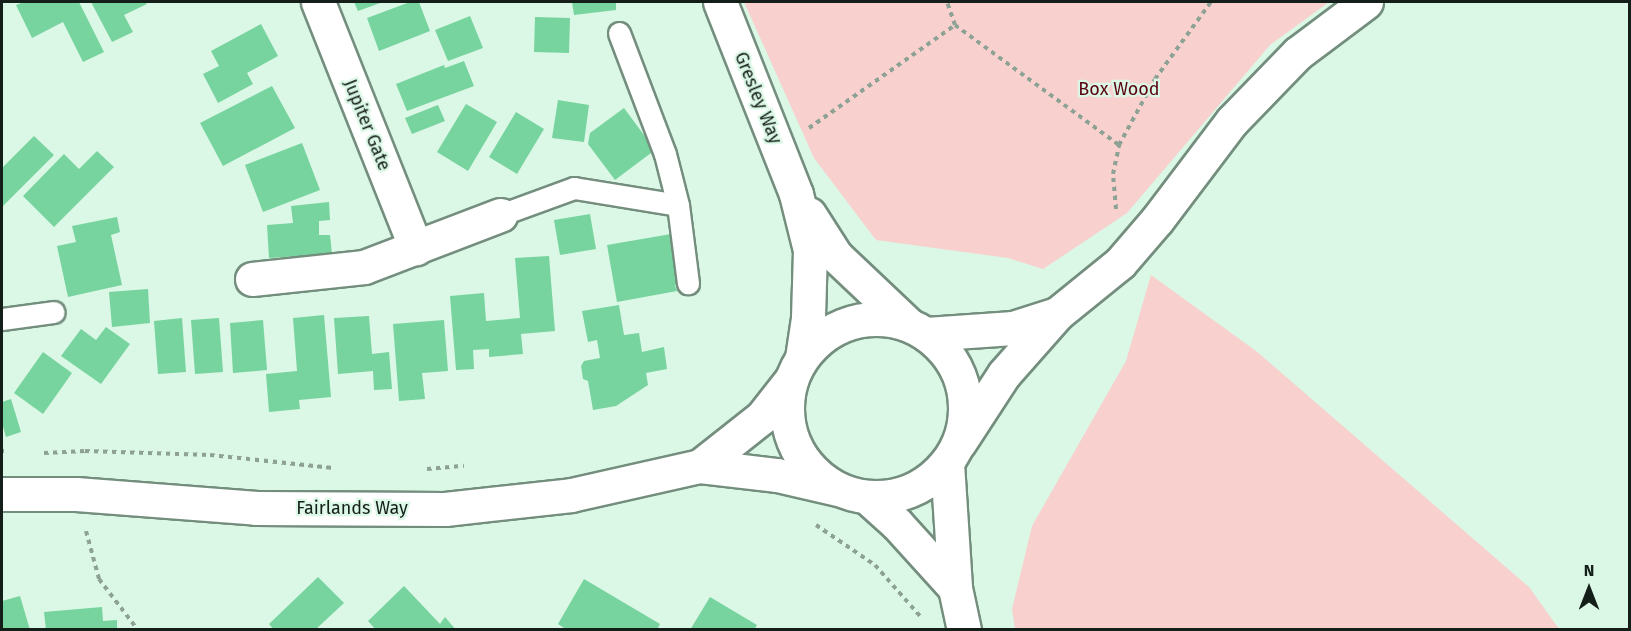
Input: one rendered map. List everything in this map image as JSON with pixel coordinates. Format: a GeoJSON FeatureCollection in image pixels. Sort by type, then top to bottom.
{"type":"FeatureCollection","features":[{"type":"Feature","properties":{"kind":"main road","name":"Jupiter Gate"},"geometry":{"type":"LineString","coordinates":[[318,2],[416,248]]}},
{"type":"Feature","properties":{"kind":"main road","name":"Gresley Way"},"geometry":{"type":"LineString","coordinates":[[720,2],[796,194],[810,250],[808,318],[797,369]]}},
{"type":"Feature","properties":{"kind":"main road"},"geometry":{"type":"LineString","coordinates":[[852,493],[890,497],[911,490],[953,453],[1004,375],[1057,314],[1120,263],[1233,121],[1298,53],[1366,2]]}},
{"type":"Feature","properties":{"kind":"main road","name":"Gresley Way"},"geometry":{"type":"LineString","coordinates":[[796,194],[836,256],[917,330]]}},
{"type":"Feature","properties":{"kind":"main road"},"geometry":{"type":"LineString","coordinates":[[252,279],[364,267],[500,215]]}},
{"type":"Feature","properties":{"kind":"main road"},"geometry":{"type":"LineString","coordinates":[[917,330],[1012,328],[1057,314]]}},
{"type":"Feature","properties":{"kind":"main road"},"geometry":{"type":"LineString","coordinates":[[955,588],[897,524],[852,493],[811,470],[797,451],[789,428],[787,404],[797,369],[819,340],[840,327],[864,320],[884,319],[917,330],[935,341],[957,370],[966,410],[953,453],[955,588],[964,630]]}},
{"type":"Feature","properties":{"kind":"main road","name":"Fairlands Way"},"geometry":{"type":"LineString","coordinates":[[700,466],[762,417],[797,369]]}},
{"type":"Feature","properties":{"kind":"main road","name":"Fairlands Way"},"geometry":{"type":"LineString","coordinates":[[2,494],[76,494],[256,508],[445,509],[571,495],[700,466],[777,475],[852,493]]}},
{"type":"Feature","properties":{"kind":"lane"},"geometry":{"type":"LineString","coordinates":[[619,33],[665,154],[678,205],[688,283]]}},
{"type":"Feature","properties":{"kind":"lane"},"geometry":{"type":"LineString","coordinates":[[500,215],[574,188],[678,205]]}},
{"type":"Feature","properties":{"kind":"lane"},"geometry":{"type":"LineString","coordinates":[[2,319],[54,312]]}},
{"type":"Feature","properties":{"kind":"path"},"geometry":{"type":"LineString","coordinates":[[948,2],[955,25],[1119,145]]}},
{"type":"Feature","properties":{"kind":"path"},"geometry":{"type":"LineString","coordinates":[[1120,263],[1113,174],[1119,145],[1155,79],[1211,2]]}},
{"type":"Feature","properties":{"kind":"path"},"geometry":{"type":"LineString","coordinates":[[778,150],[955,25]]}},
{"type":"Feature","properties":{"kind":"path"},"geometry":{"type":"LineString","coordinates":[[38,454],[85,451],[210,455],[337,469]]}},
{"type":"Feature","properties":{"kind":"path"},"geometry":{"type":"LineString","coordinates":[[2,456],[14,455]]}},
{"type":"Feature","properties":{"kind":"path"},"geometry":{"type":"LineString","coordinates":[[416,469],[472,465]]}},
{"type":"Feature","properties":{"kind":"path"},"geometry":{"type":"LineString","coordinates":[[76,494],[99,579],[138,630]]}},
{"type":"Feature","properties":{"kind":"green space","name":"Box Wood"},"geometry":{"type":"Polygon","coordinates":[[[744,2],[1329,2],[1270,45],[1127,213],[1043,269],[1008,258],[876,240],[814,158],[744,2]]]}},
{"type":"Feature","properties":{"kind":"green space"},"geometry":{"type":"Polygon","coordinates":[[[1151,275],[1256,351],[1529,587],[1559,629],[1015,629],[1012,609],[1032,526],[1126,361],[1151,275]]]}},
{"type":"Feature","properties":{"kind":"building"},"geometry":{"type":"Polygon","coordinates":[[[24,2],[79,2],[104,52],[83,62],[63,22],[32,38],[16,5],[24,2]]]}},
{"type":"Feature","properties":{"kind":"building"},"geometry":{"type":"Polygon","coordinates":[[[91,2],[145,2],[147,4],[124,15],[133,32],[112,42],[91,2]]]}},
{"type":"Feature","properties":{"kind":"building"},"geometry":{"type":"Polygon","coordinates":[[[354,2],[383,2],[358,11],[354,2]]]}},
{"type":"Feature","properties":{"kind":"building"},"geometry":{"type":"Polygon","coordinates":[[[410,2],[419,2],[430,31],[379,51],[367,18],[410,2]]]}},
{"type":"Feature","properties":{"kind":"building"},"geometry":{"type":"Polygon","coordinates":[[[572,2],[616,2],[616,10],[574,15],[572,2]]]}},
{"type":"Feature","properties":{"kind":"building"},"geometry":{"type":"Polygon","coordinates":[[[470,16],[483,48],[448,61],[435,30],[470,16]]]}},
{"type":"Feature","properties":{"kind":"building"},"geometry":{"type":"Polygon","coordinates":[[[535,17],[570,18],[569,53],[534,52],[535,17]]]}},
{"type":"Feature","properties":{"kind":"building"},"geometry":{"type":"Polygon","coordinates":[[[261,24],[278,56],[247,73],[253,84],[218,103],[203,74],[219,66],[211,51],[261,24]]]}},
{"type":"Feature","properties":{"kind":"building"},"geometry":{"type":"Polygon","coordinates":[[[464,61],[474,86],[407,111],[396,84],[444,65],[445,68],[464,61]]]}},
{"type":"Feature","properties":{"kind":"building"},"geometry":{"type":"Polygon","coordinates":[[[272,86],[295,128],[223,166],[200,123],[272,86]]]}},
{"type":"Feature","properties":{"kind":"building"},"geometry":{"type":"Polygon","coordinates":[[[558,100],[589,105],[584,142],[552,138],[558,100]]]}},
{"type":"Feature","properties":{"kind":"building"},"geometry":{"type":"Polygon","coordinates":[[[466,104],[497,122],[468,171],[437,152],[466,104]]]}},
{"type":"Feature","properties":{"kind":"building"},"geometry":{"type":"Polygon","coordinates":[[[438,105],[445,121],[412,134],[405,118],[438,105]]]}},
{"type":"Feature","properties":{"kind":"building"},"geometry":{"type":"Polygon","coordinates":[[[624,108],[655,150],[615,180],[588,144],[590,133],[624,108]]]}},
{"type":"Feature","properties":{"kind":"building"},"geometry":{"type":"Polygon","coordinates":[[[516,112],[544,129],[517,174],[489,157],[516,112]]]}},
{"type":"Feature","properties":{"kind":"building"},"geometry":{"type":"Polygon","coordinates":[[[34,136],[54,155],[2,207],[2,168],[34,136]]]}},
{"type":"Feature","properties":{"kind":"building"},"geometry":{"type":"Polygon","coordinates":[[[302,143],[320,190],[263,212],[245,165],[302,143]]]}},
{"type":"Feature","properties":{"kind":"building"},"geometry":{"type":"Polygon","coordinates":[[[97,151],[114,167],[54,227],[23,196],[64,154],[79,169],[97,151]]]}},
{"type":"Feature","properties":{"kind":"building"},"geometry":{"type":"Polygon","coordinates":[[[329,202],[330,220],[319,221],[319,235],[330,235],[332,254],[269,258],[267,225],[293,223],[291,206],[329,202]]]}},
{"type":"Feature","properties":{"kind":"building"},"geometry":{"type":"Polygon","coordinates":[[[590,214],[596,249],[560,255],[554,220],[590,214]]]}},
{"type":"Feature","properties":{"kind":"building"},"geometry":{"type":"Polygon","coordinates":[[[117,217],[120,232],[111,235],[122,285],[68,297],[57,246],[76,242],[72,226],[117,217]]]}},
{"type":"Feature","properties":{"kind":"building"},"geometry":{"type":"Polygon","coordinates":[[[677,233],[686,283],[675,285],[677,291],[617,302],[607,245],[677,233]]]}},
{"type":"Feature","properties":{"kind":"building"},"geometry":{"type":"Polygon","coordinates":[[[549,256],[555,331],[521,334],[523,354],[489,357],[489,349],[473,350],[474,369],[456,370],[450,296],[484,293],[486,321],[520,318],[515,258],[549,256]]]}},
{"type":"Feature","properties":{"kind":"building"},"geometry":{"type":"Polygon","coordinates":[[[148,289],[150,323],[112,327],[109,292],[148,289]]]}},
{"type":"Feature","properties":{"kind":"building"},"geometry":{"type":"Polygon","coordinates":[[[619,305],[624,335],[639,333],[642,352],[664,347],[667,369],[646,373],[648,385],[616,406],[593,410],[588,381],[583,379],[581,366],[584,361],[600,358],[597,340],[588,342],[582,311],[619,305]]]}},
{"type":"Feature","properties":{"kind":"building"},"geometry":{"type":"Polygon","coordinates":[[[324,315],[331,397],[299,400],[300,409],[269,412],[266,374],[297,371],[293,318],[324,315]]]}},
{"type":"Feature","properties":{"kind":"building"},"geometry":{"type":"Polygon","coordinates":[[[369,316],[372,354],[389,352],[392,389],[374,390],[373,371],[338,374],[334,318],[369,316]]]}},
{"type":"Feature","properties":{"kind":"building"},"geometry":{"type":"Polygon","coordinates":[[[182,318],[186,372],[158,374],[154,321],[182,318]]]}},
{"type":"Feature","properties":{"kind":"building"},"geometry":{"type":"Polygon","coordinates":[[[219,318],[223,372],[195,374],[191,320],[219,318]]]}},
{"type":"Feature","properties":{"kind":"building"},"geometry":{"type":"Polygon","coordinates":[[[263,320],[267,370],[233,373],[230,323],[263,320]]]}},
{"type":"Feature","properties":{"kind":"building"},"geometry":{"type":"Polygon","coordinates":[[[444,320],[448,371],[422,373],[425,399],[399,401],[393,324],[444,320]]]}},
{"type":"Feature","properties":{"kind":"building"},"geometry":{"type":"Polygon","coordinates":[[[106,327],[130,344],[101,384],[61,356],[81,329],[96,340],[106,327]]]}},
{"type":"Feature","properties":{"kind":"building"},"geometry":{"type":"Polygon","coordinates":[[[43,352],[72,373],[43,414],[14,393],[43,352]]]}},
{"type":"Feature","properties":{"kind":"building"},"geometry":{"type":"Polygon","coordinates":[[[11,399],[21,432],[6,437],[2,423],[2,402],[11,399]]]}},
{"type":"Feature","properties":{"kind":"building"},"geometry":{"type":"Polygon","coordinates":[[[318,577],[344,603],[315,630],[274,630],[269,624],[318,577]]]}},
{"type":"Feature","properties":{"kind":"building"},"geometry":{"type":"Polygon","coordinates":[[[584,579],[660,624],[657,630],[567,630],[558,624],[584,579]]]}},
{"type":"Feature","properties":{"kind":"building"},"geometry":{"type":"Polygon","coordinates":[[[404,586],[440,624],[445,617],[456,630],[376,630],[368,621],[404,586]]]}},
{"type":"Feature","properties":{"kind":"building"},"geometry":{"type":"Polygon","coordinates":[[[20,596],[30,630],[2,630],[2,601],[20,596]]]}},
{"type":"Feature","properties":{"kind":"building"},"geometry":{"type":"Polygon","coordinates":[[[710,597],[757,625],[754,630],[690,630],[710,597]]]}},
{"type":"Feature","properties":{"kind":"building"},"geometry":{"type":"Polygon","coordinates":[[[102,607],[103,621],[117,620],[117,630],[46,630],[44,612],[102,607]]]}}]}
